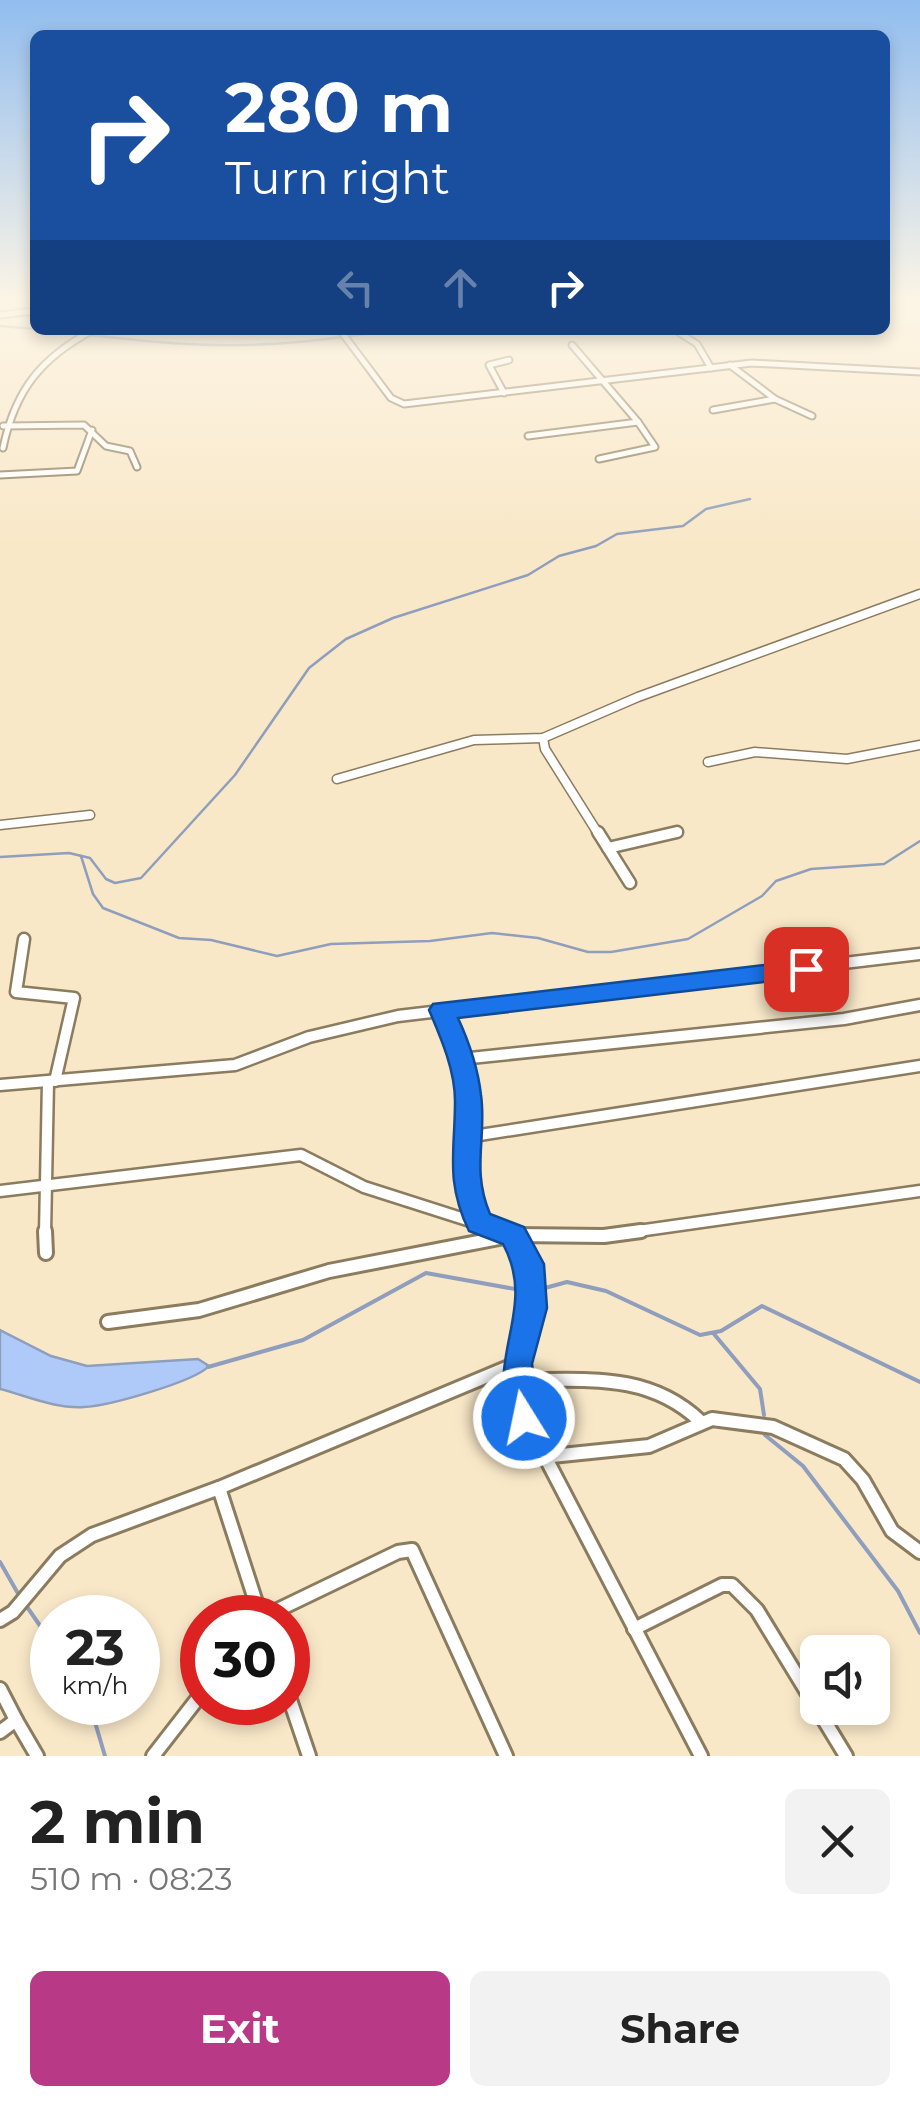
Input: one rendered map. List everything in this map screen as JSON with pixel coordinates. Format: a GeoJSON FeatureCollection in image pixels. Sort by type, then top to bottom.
{"type":"FeatureCollection","features":[{"type":"Feature","properties":{"kind":"street"},"geometry":{"type":"LineString","coordinates":[[4,448],[3,426],[14,398],[26,382]]}},
{"type":"Feature","properties":{"kind":"street"},"geometry":{"type":"LineString","coordinates":[[380,382],[396,402],[411,404],[595,382]]}},
{"type":"Feature","properties":{"kind":"street"},"geometry":{"type":"LineString","coordinates":[[498,382],[504,393]]}},
{"type":"Feature","properties":{"kind":"street"},"geometry":{"type":"LineString","coordinates":[[599,460],[655,446],[604,382]]}},
{"type":"Feature","properties":{"kind":"street"},"geometry":{"type":"LineString","coordinates":[[753,382],[812,416]]}},
{"type":"Feature","properties":{"kind":"street"},"geometry":{"type":"LineString","coordinates":[[712,410],[769,404],[775,398]]}},
{"type":"Feature","properties":{"kind":"street"},"geometry":{"type":"LineString","coordinates":[[528,436],[638,422]]}},
{"type":"Feature","properties":{"kind":"street"},"geometry":{"type":"LineString","coordinates":[[3,426],[72,424],[92,430],[106,446],[130,451],[138,467]]}},
{"type":"Feature","properties":{"kind":"street"},"geometry":{"type":"LineString","coordinates":[[0,475],[75,472],[92,430]]}},
{"type":"Feature","properties":{"kind":"street"},"geometry":{"type":"LineString","coordinates":[[336,779],[474,740],[544,738],[638,697],[920,594]]}},
{"type":"Feature","properties":{"kind":"street"},"geometry":{"type":"LineString","coordinates":[[544,738],[544,750],[630,882]]}},
{"type":"Feature","properties":{"kind":"street"},"geometry":{"type":"LineString","coordinates":[[708,762],[754,752],[854,758],[920,745]]}},
{"type":"Feature","properties":{"kind":"street"},"geometry":{"type":"LineString","coordinates":[[0,825],[90,815]]}},
{"type":"Feature","properties":{"kind":"street"},"geometry":{"type":"LineString","coordinates":[[608,848],[678,832]]}},
{"type":"Feature","properties":{"kind":"street"},"geometry":{"type":"LineString","coordinates":[[24,938],[16,992],[74,998],[51,1082],[43,1185],[46,1253]]}},
{"type":"Feature","properties":{"kind":"street"},"geometry":{"type":"LineString","coordinates":[[0,1086],[235,1065],[344,1028],[442,1010],[920,954]]}},
{"type":"Feature","properties":{"kind":"street"},"geometry":{"type":"LineString","coordinates":[[461,1059],[844,1019],[920,1006]]}},
{"type":"Feature","properties":{"kind":"street"},"geometry":{"type":"LineString","coordinates":[[442,1010],[461,1059],[468,1097],[464,1182],[479,1222]]}},
{"type":"Feature","properties":{"kind":"street"},"geometry":{"type":"LineString","coordinates":[[467,1138],[920,1066]]}},
{"type":"Feature","properties":{"kind":"street"},"geometry":{"type":"LineString","coordinates":[[0,1192],[301,1155],[364,1187],[514,1236],[529,1264],[532,1308],[516,1364],[524,1418],[700,1756]]}},
{"type":"Feature","properties":{"kind":"street"},"geometry":{"type":"LineString","coordinates":[[108,1322],[199,1310],[330,1271],[514,1236],[604,1236],[920,1191]]}},
{"type":"Feature","properties":{"kind":"street"},"geometry":{"type":"LineString","coordinates":[[0,1620],[14,1612],[60,1556],[77,1543],[516,1364]]}},
{"type":"Feature","properties":{"kind":"street"},"geometry":{"type":"LineString","coordinates":[[516,1380],[591,1382],[657,1390],[678,1401],[700,1421]]}},
{"type":"Feature","properties":{"kind":"street"},"geometry":{"type":"LineString","coordinates":[[542,1457],[653,1445],[700,1421],[754,1423],[789,1432],[840,1456],[859,1475],[879,1518],[908,1546],[920,1552]]}},
{"type":"Feature","properties":{"kind":"street"},"geometry":{"type":"LineString","coordinates":[[219,1488],[254,1595]]}},
{"type":"Feature","properties":{"kind":"street"},"geometry":{"type":"LineString","coordinates":[[309,1595],[398,1552],[412,1550],[421,1562],[506,1756]]}},
{"type":"Feature","properties":{"kind":"street"},"geometry":{"type":"LineString","coordinates":[[634,1629],[722,1585],[732,1584],[757,1610],[846,1756]]}},
{"type":"Feature","properties":{"kind":"street"},"geometry":{"type":"LineString","coordinates":[[0,1690],[37,1756]]}},
{"type":"Feature","properties":{"kind":"street"},"geometry":{"type":"LineString","coordinates":[[0,1732],[16,1720]]}},
{"type":"Feature","properties":{"kind":"street"},"geometry":{"type":"LineString","coordinates":[[153,1756],[180,1721]]}},
{"type":"Feature","properties":{"kind":"street"},"geometry":{"type":"LineString","coordinates":[[298,1725],[309,1756]]}},
{"type":"Feature","properties":{"kind":"water"},"geometry":{"type":"Polygon","coordinates":[[[0,1330],[51,1356],[87,1366],[198,1359],[209,1366],[187,1379],[130,1398],[96,1406],[63,1406],[0,1389],[0,1330]]]}},
{"type":"Feature","properties":{"kind":"waterway"},"geometry":{"type":"LineString","coordinates":[[0,857],[69,853],[90,858],[106,879],[115,883],[141,878],[235,775],[309,668],[346,639],[393,618],[528,575],[559,556],[596,546],[617,534],[683,526],[706,509],[750,499]]}},
{"type":"Feature","properties":{"kind":"waterway"},"geometry":{"type":"LineString","coordinates":[[81,856],[93,894],[103,908],[179,938],[211,940],[277,956],[331,944],[430,941],[492,933],[538,938],[588,952],[611,952],[688,939],[762,896],[776,881],[811,869],[884,864],[920,841]]}},
{"type":"Feature","properties":{"kind":"waterway"},"geometry":{"type":"LineString","coordinates":[[208,1367],[303,1340],[426,1273],[526,1291]]}},
{"type":"Feature","properties":{"kind":"waterway"},"geometry":{"type":"LineString","coordinates":[[534,1291],[567,1282],[606,1291],[700,1335],[721,1331],[762,1306],[920,1382]]}},
{"type":"Feature","properties":{"kind":"waterway"},"geometry":{"type":"LineString","coordinates":[[714,1334],[760,1389],[764,1415]]}},
{"type":"Feature","properties":{"kind":"waterway"},"geometry":{"type":"LineString","coordinates":[[765,1435],[803,1466],[898,1591],[920,1633]]}},
{"type":"Feature","properties":{"kind":"waterway"},"geometry":{"type":"LineString","coordinates":[[0,1562],[20,1597]]}},
{"type":"Feature","properties":{"kind":"waterway"},"geometry":{"type":"LineString","coordinates":[[25,1604],[30,1611]]}},
{"type":"Feature","properties":{"kind":"waterway"},"geometry":{"type":"LineString","coordinates":[[96,1725],[105,1756]]}},
{"type":"Feature","properties":{"kind":"route"},"geometry":{"type":"LineString","coordinates":[[524,1418],[516,1364],[532,1308],[529,1264],[514,1236],[479,1222],[470,1201],[463,1162],[470,1118],[468,1097],[461,1059],[442,1010],[806,969]]}}]}
